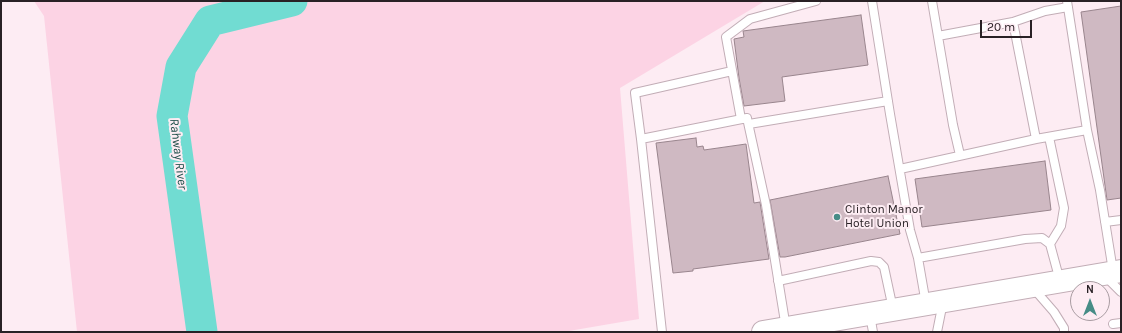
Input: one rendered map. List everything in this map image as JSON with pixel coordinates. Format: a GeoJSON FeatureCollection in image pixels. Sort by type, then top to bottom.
{"type":"FeatureCollection","features":[{"type":"Feature","properties":{"kind":"highway"},"geometry":{"type":"LineString","coordinates":[[763,332],[786,328],[872,323],[893,310],[1032,286],[1114,277]]}},
{"type":"Feature","properties":{"kind":"lane"},"geometry":{"type":"LineString","coordinates":[[741,119],[726,37],[750,19],[816,1]]}},
{"type":"Feature","properties":{"kind":"lane"},"geometry":{"type":"LineString","coordinates":[[872,1],[910,230],[918,258],[935,303],[937,332]]}},
{"type":"Feature","properties":{"kind":"lane"},"geometry":{"type":"LineString","coordinates":[[932,1],[953,125],[960,155]]}},
{"type":"Feature","properties":{"kind":"lane"},"geometry":{"type":"LineString","coordinates":[[938,36],[1010,22],[1068,4],[1087,130],[1100,190],[1114,277]]}},
{"type":"Feature","properties":{"kind":"lane"},"geometry":{"type":"LineString","coordinates":[[1010,22],[1013,22],[1036,139]]}},
{"type":"Feature","properties":{"kind":"lane"},"geometry":{"type":"LineString","coordinates":[[662,332],[635,93],[732,71]]}},
{"type":"Feature","properties":{"kind":"lane"},"geometry":{"type":"LineString","coordinates":[[749,124],[888,101]]}},
{"type":"Feature","properties":{"kind":"lane"},"geometry":{"type":"LineString","coordinates":[[641,138],[747,118],[766,205],[786,328]]}},
{"type":"Feature","properties":{"kind":"lane"},"geometry":{"type":"LineString","coordinates":[[900,169],[1049,136],[1087,130]]}},
{"type":"Feature","properties":{"kind":"lane"},"geometry":{"type":"LineString","coordinates":[[1049,136],[1064,208],[1061,226],[1050,244]]}},
{"type":"Feature","properties":{"kind":"lane"},"geometry":{"type":"LineString","coordinates":[[1105,222],[1121,220]]}},
{"type":"Feature","properties":{"kind":"lane"},"geometry":{"type":"LineString","coordinates":[[918,258],[1025,239],[1042,238],[1050,244],[1060,282]]}},
{"type":"Feature","properties":{"kind":"lane"},"geometry":{"type":"LineString","coordinates":[[778,281],[871,261],[879,262],[884,268],[893,310]]}},
{"type":"Feature","properties":{"kind":"lane"},"geometry":{"type":"LineString","coordinates":[[1032,286],[1054,312],[1062,324],[1064,332]]}},
{"type":"Feature","properties":{"kind":"shaded area"},"geometry":{"type":"Polygon","coordinates":[[[34,1],[765,1],[620,88],[639,319],[563,332],[77,332],[44,16],[34,1]]]}},
{"type":"Feature","properties":{"kind":"building"},"geometry":{"type":"Polygon","coordinates":[[[1121,6],[1121,198],[1107,200],[1081,12],[1121,6]]]}},
{"type":"Feature","properties":{"kind":"building"},"geometry":{"type":"Polygon","coordinates":[[[861,15],[868,65],[782,77],[785,101],[744,106],[734,39],[744,37],[743,31],[861,15]]]}},
{"type":"Feature","properties":{"kind":"building"},"geometry":{"type":"Polygon","coordinates":[[[696,138],[697,147],[703,146],[704,150],[746,144],[754,203],[760,202],[769,259],[673,273],[656,143],[696,138]]]}},
{"type":"Feature","properties":{"kind":"building"},"geometry":{"type":"Polygon","coordinates":[[[1045,161],[1051,210],[922,227],[915,179],[1045,161]]]}},
{"type":"Feature","properties":{"kind":"building","name":"Clinton Manor Hotel Union"},"geometry":{"type":"Polygon","coordinates":[[[888,176],[900,234],[780,257],[770,200],[888,176]]]}},
{"type":"Feature","properties":{"kind":"waterway","name":"Rahway River"},"geometry":{"type":"LineString","coordinates":[[202,332],[172,116],[181,67],[210,21],[292,1]]}},
{"type":"Feature","properties":{"kind":"place","name":"Clinton Manor Hotel Union"},"geometry":{"type":"Point","coordinates":[837,217]}}]}
